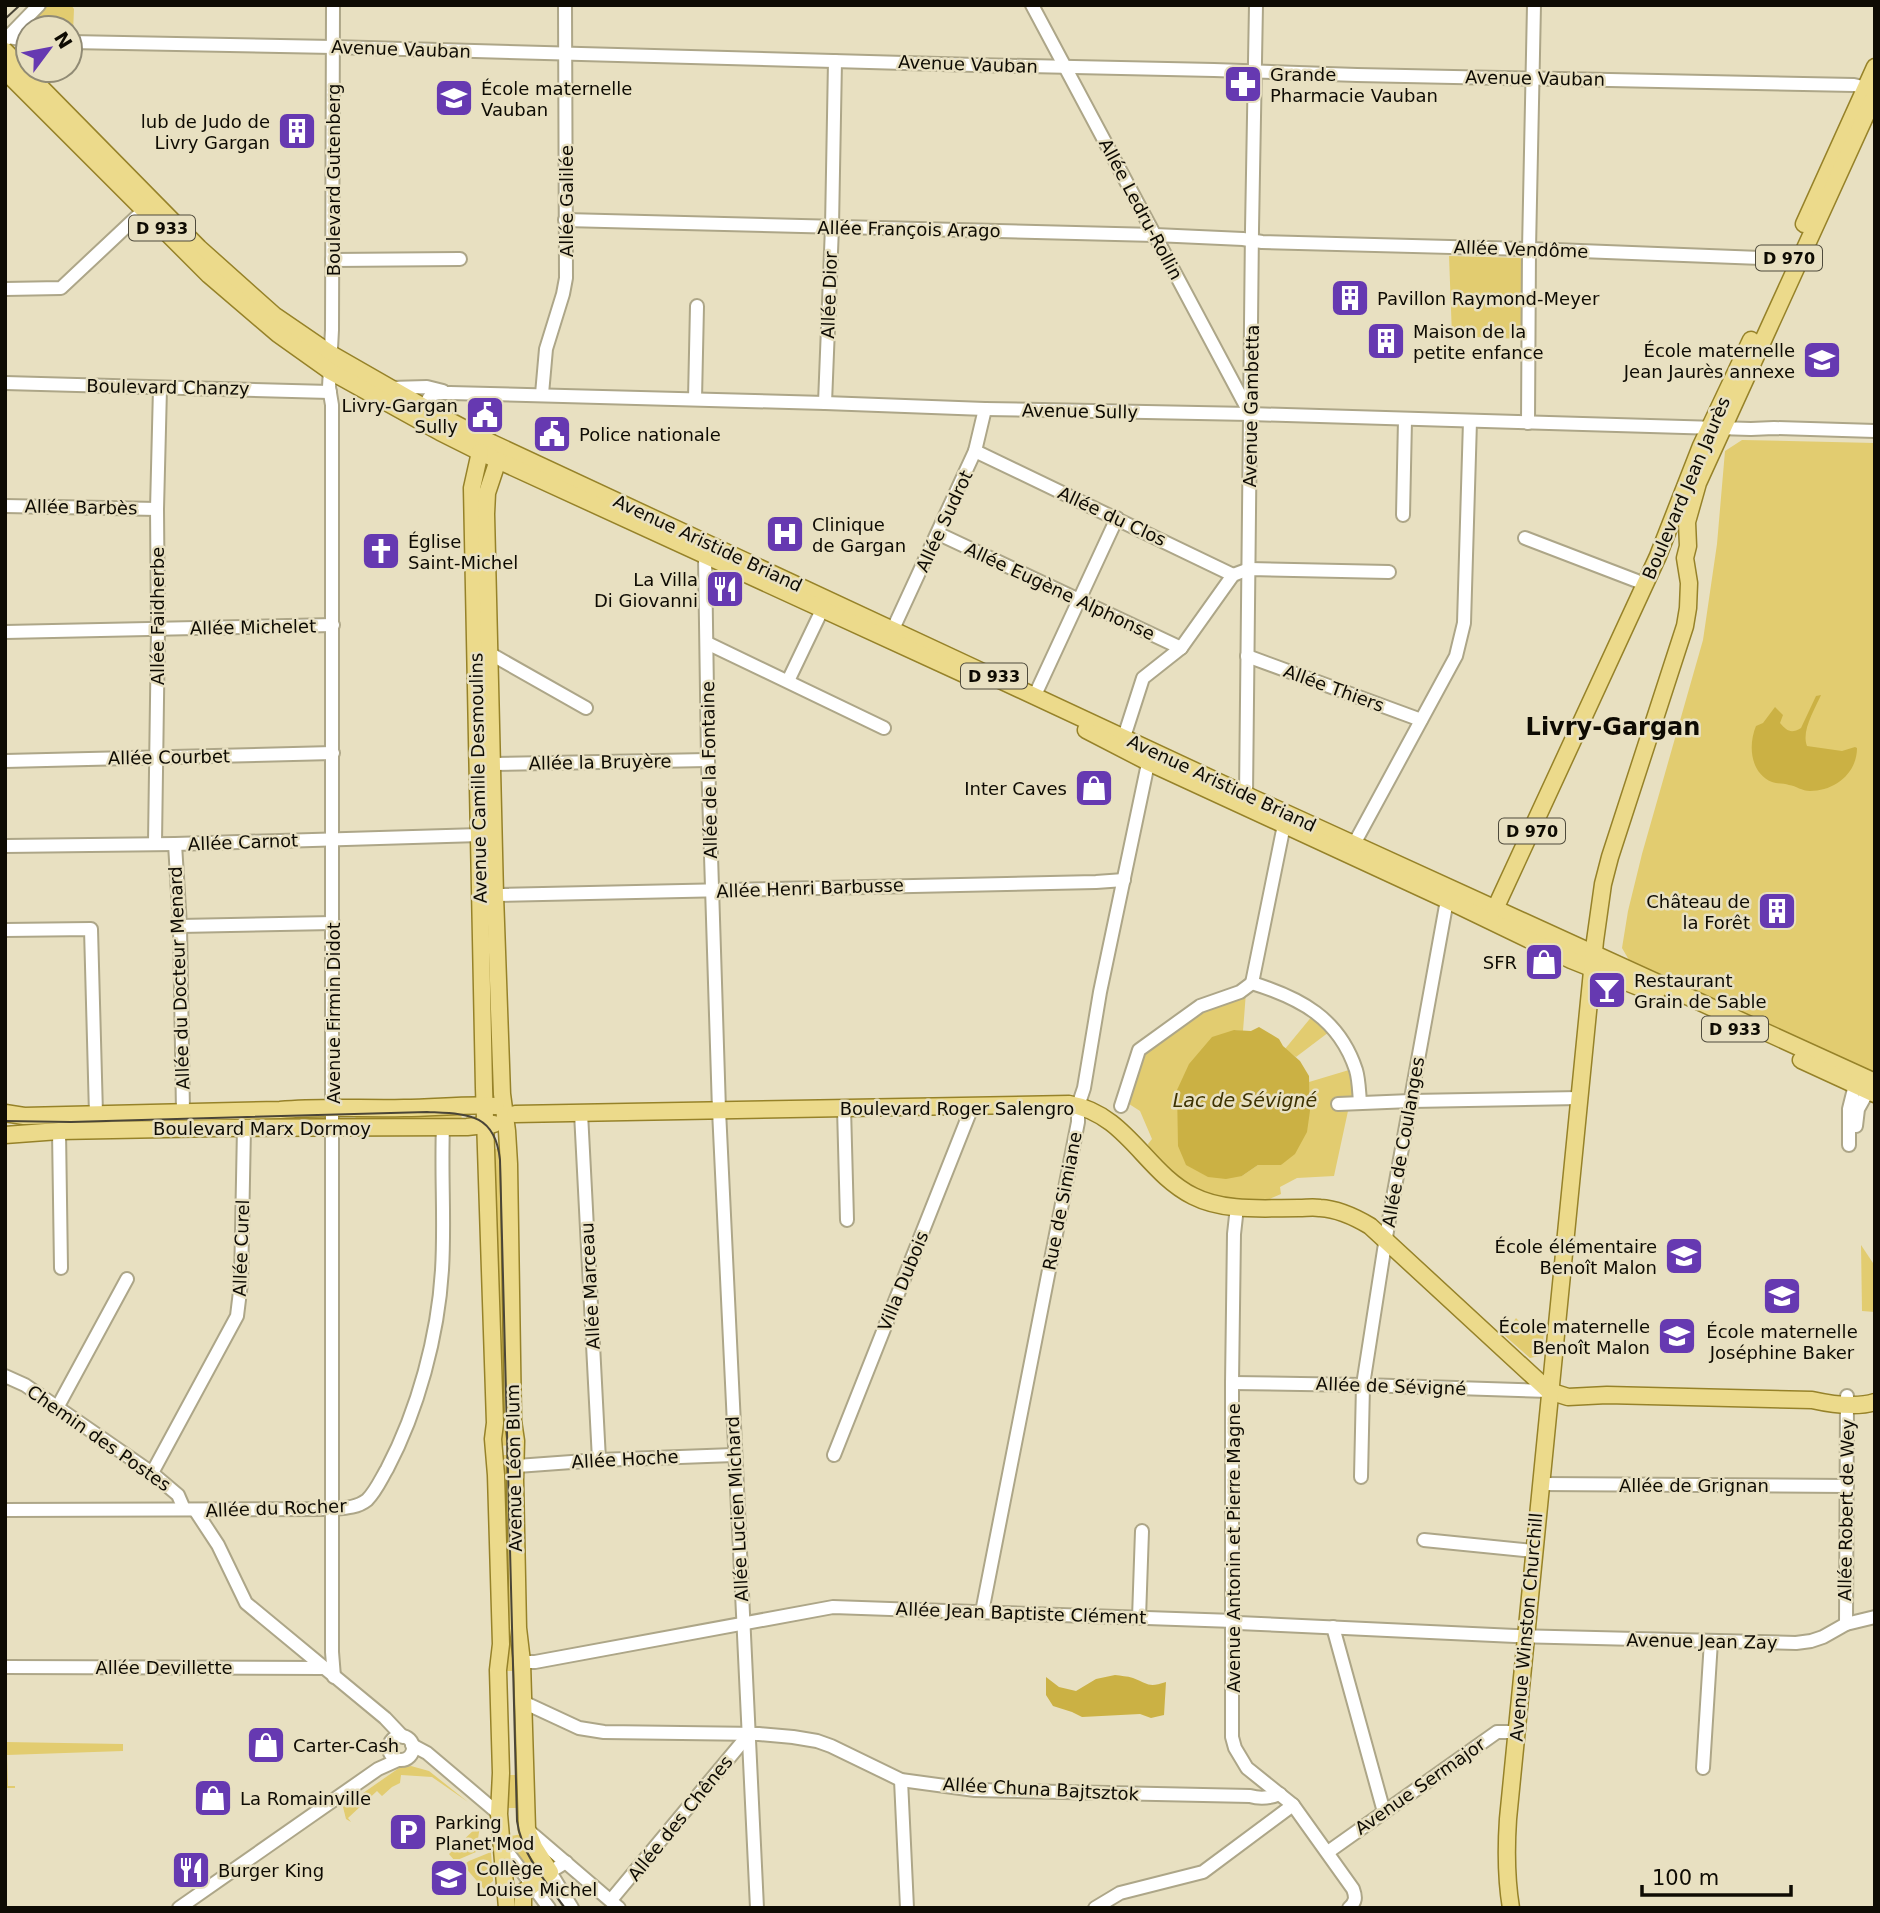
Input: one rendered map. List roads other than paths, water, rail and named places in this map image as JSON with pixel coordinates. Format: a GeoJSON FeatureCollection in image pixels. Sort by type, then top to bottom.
{"type":"FeatureCollection","features":[{"type":"Feature","properties":{"kind":"main road","name":"Avenue Aristide Briand"},"geometry":{"type":"LineString","coordinates":[[7,48],[144,210],[200,266],[278,334],[331,362],[440,432],[486,447],[893,629],[1124,737],[1150,756]]}},
{"type":"Feature","properties":{"kind":"main road","name":"Avenue Aristide Briand"},"geometry":{"type":"LineString","coordinates":[[7,48],[149,199],[222,270],[274,315],[331,362],[390,387],[486,447]]}},
{"type":"Feature","properties":{"kind":"main road","name":"Boulevard Jean Jaurès"},"geometry":{"type":"LineString","coordinates":[[1496,916],[1658,556],[1700,446],[1716,428],[1872,91],[1875,67]]}},
{"type":"Feature","properties":{"kind":"main road","name":"Boulevard Jean Jaurès"},"geometry":{"type":"LineString","coordinates":[[1716,428],[1789,259],[1872,91]]}},
{"type":"Feature","properties":{"kind":"main road","name":"D 970"},"geometry":{"type":"LineString","coordinates":[[1549,1391],[1603,884],[1685,626],[1689,583],[1685,558],[1688,546],[1687,522],[1716,428]]}},
{"type":"Feature","properties":{"kind":"main road"},"geometry":{"type":"LineString","coordinates":[[486,447],[498,460]]}},
{"type":"Feature","properties":{"kind":"main road","name":"Avenue Camille Desmoulins"},"geometry":{"type":"LineString","coordinates":[[485,1105],[472,488],[486,447]]}},
{"type":"Feature","properties":{"kind":"main road","name":"Avenue Aristide Briand"},"geometry":{"type":"LineString","coordinates":[[498,460],[822,610],[1244,800],[1354,844],[1594,962]]}},
{"type":"Feature","properties":{"kind":"main road","name":"Avenue Camille Desmoulins"},"geometry":{"type":"LineString","coordinates":[[498,460],[486,499],[502,1094],[509,1114]]}},
{"type":"Feature","properties":{"kind":"main road"},"geometry":{"type":"LineString","coordinates":[[1658,556],[1672,548],[1679,550],[1685,558]]}},
{"type":"Feature","properties":{"kind":"main road","name":"Avenue Aristide Briand"},"geometry":{"type":"LineString","coordinates":[[1244,800],[1284,825],[1447,900],[1496,916],[1518,934],[1528,932],[1594,962]]}},
{"type":"Feature","properties":{"kind":"main road","name":"D 933"},"geometry":{"type":"LineString","coordinates":[[1594,962],[1868,1088]]}},
{"type":"Feature","properties":{"kind":"main road","name":"Boulevard Roger Salengro"},"geometry":{"type":"LineString","coordinates":[[509,1114],[1069,1104],[1078,1106],[1101,1115],[1115,1125],[1170,1179],[1192,1196],[1237,1207],[1320,1208],[1338,1211],[1370,1226],[1549,1391]]}},
{"type":"Feature","properties":{"kind":"main road","name":"Boulevard Marx Dormoy"},"geometry":{"type":"LineString","coordinates":[[5,1113],[24,1116],[485,1105],[509,1114]]}},
{"type":"Feature","properties":{"kind":"main road","name":"Avenue Léon Blum"},"geometry":{"type":"LineString","coordinates":[[485,1105],[495,1423],[493,1460],[496,1475],[501,1644],[498,1670],[501,1784],[499,1814],[508,1908]]}},
{"type":"Feature","properties":{"kind":"main road","name":"Boulevard Marx Dormoy"},"geometry":{"type":"LineString","coordinates":[[5,1135],[59,1131],[467,1127],[486,1125],[509,1114]]}},
{"type":"Feature","properties":{"kind":"main road","name":"Avenue Léon Blum"},"geometry":{"type":"LineString","coordinates":[[509,1114],[513,1421],[517,1466],[517,1628],[522,1662],[527,1825]]}},
{"type":"Feature","properties":{"kind":"main road"},"geometry":{"type":"LineString","coordinates":[[1549,1391],[1812,1400],[1824,1403],[1875,1401]]}},
{"type":"Feature","properties":{"kind":"main road","name":"Avenue Winston Churchill"},"geometry":{"type":"LineString","coordinates":[[1511,1908],[1507,1887],[1508,1819],[1549,1391]]}},
{"type":"Feature","properties":{"kind":"main road"},"geometry":{"type":"LineString","coordinates":[[499,1814],[527,1825],[534,1847],[550,1872],[523,1892],[523,1908]]}},
{"type":"Feature","properties":{"kind":"main road","name":"Avenue Winston Churchill"},"geometry":{"type":"LineString","coordinates":[[1507,1862],[1517,1908]]}},
{"type":"Feature","properties":{"kind":"street"},"geometry":{"type":"LineString","coordinates":[[7,48],[39,5]]}},
{"type":"Feature","properties":{"kind":"street","name":"Boulevard Gutenberg"},"geometry":{"type":"LineString","coordinates":[[330,392],[332,5]]}},
{"type":"Feature","properties":{"kind":"street","name":"Allée Galilée"},"geometry":{"type":"LineString","coordinates":[[542,394],[546,349],[566,278],[565,5]]}},
{"type":"Feature","properties":{"kind":"street","name":"Allée Ledru-Rollin"},"geometry":{"type":"LineString","coordinates":[[1032,5],[1250,414]]}},
{"type":"Feature","properties":{"kind":"street","name":"Avenue Gambetta"},"geometry":{"type":"LineString","coordinates":[[1244,800],[1256,5]]}},
{"type":"Feature","properties":{"kind":"street"},"geometry":{"type":"LineString","coordinates":[[1528,423],[1534,5]]}},
{"type":"Feature","properties":{"kind":"street","name":"Avenue Vauban"},"geometry":{"type":"LineString","coordinates":[[84,41],[1850,85],[1872,91]]}},
{"type":"Feature","properties":{"kind":"street","name":"Allée Dior"},"geometry":{"type":"LineString","coordinates":[[825,403],[835,61]]}},
{"type":"Feature","properties":{"kind":"street"},"geometry":{"type":"LineString","coordinates":[[5,289],[61,288],[144,210]]}},
{"type":"Feature","properties":{"kind":"street","name":"Allée François Arago"},"geometry":{"type":"LineString","coordinates":[[565,220],[1155,235],[1252,240]]}},
{"type":"Feature","properties":{"kind":"street","name":"Allée Vendôme"},"geometry":{"type":"LineString","coordinates":[[1252,240],[1789,259]]}},
{"type":"Feature","properties":{"kind":"street"},"geometry":{"type":"LineString","coordinates":[[332,260],[460,259]]}},
{"type":"Feature","properties":{"kind":"street"},"geometry":{"type":"LineString","coordinates":[[695,399],[698,306]]}},
{"type":"Feature","properties":{"kind":"street","name":"Boulevard Chanzy"},"geometry":{"type":"LineString","coordinates":[[5,383],[330,392]]}},
{"type":"Feature","properties":{"kind":"street","name":"Avenue Sully"},"geometry":{"type":"LineString","coordinates":[[390,387],[427,387],[450,393],[985,409],[1875,431]]}},
{"type":"Feature","properties":{"kind":"street","name":"Allée Faidherbe"},"geometry":{"type":"LineString","coordinates":[[155,843],[160,388]]}},
{"type":"Feature","properties":{"kind":"street","name":"Avenue Firmin Didot"},"geometry":{"type":"LineString","coordinates":[[330,392],[333,625],[331,1508],[334,1677]]}},
{"type":"Feature","properties":{"kind":"street"},"geometry":{"type":"LineString","coordinates":[[427,409],[426,403],[431,395],[450,393]]}},
{"type":"Feature","properties":{"kind":"street","name":"Allée Sudrot"},"geometry":{"type":"LineString","coordinates":[[893,629],[975,451],[985,409]]}},
{"type":"Feature","properties":{"kind":"street"},"geometry":{"type":"LineString","coordinates":[[1403,515],[1405,419]]}},
{"type":"Feature","properties":{"kind":"street"},"geometry":{"type":"LineString","coordinates":[[1354,844],[1456,656],[1464,623],[1470,421]]}},
{"type":"Feature","properties":{"kind":"street","name":"Allée du Clos"},"geometry":{"type":"LineString","coordinates":[[975,451],[1233,575]]}},
{"type":"Feature","properties":{"kind":"street","name":"Allée Barbès"},"geometry":{"type":"LineString","coordinates":[[5,506],[157,509]]}},
{"type":"Feature","properties":{"kind":"street"},"geometry":{"type":"LineString","coordinates":[[1035,695],[1117,518]]}},
{"type":"Feature","properties":{"kind":"street","name":"Allée Eugène Alphonse"},"geometry":{"type":"LineString","coordinates":[[939,534],[1181,648]]}},
{"type":"Feature","properties":{"kind":"street"},"geometry":{"type":"LineString","coordinates":[[1525,538],[1645,584]]}},
{"type":"Feature","properties":{"kind":"street","name":"Allée de la Fontaine"},"geometry":{"type":"LineString","coordinates":[[705,556],[708,760],[719,1110]]}},
{"type":"Feature","properties":{"kind":"street"},"geometry":{"type":"LineString","coordinates":[[1124,737],[1143,678],[1181,648],[1233,575],[1249,569],[1389,572]]}},
{"type":"Feature","properties":{"kind":"street"},"geometry":{"type":"LineString","coordinates":[[788,681],[822,610]]}},
{"type":"Feature","properties":{"kind":"street","name":"Allée Michelet"},"geometry":{"type":"LineString","coordinates":[[5,632],[333,625]]}},
{"type":"Feature","properties":{"kind":"street"},"geometry":{"type":"LineString","coordinates":[[707,643],[884,728]]}},
{"type":"Feature","properties":{"kind":"street"},"geometry":{"type":"LineString","coordinates":[[489,653],[586,708]]}},
{"type":"Feature","properties":{"kind":"street","name":"Allée Thiers"},"geometry":{"type":"LineString","coordinates":[[1247,656],[1421,720]]}},
{"type":"Feature","properties":{"kind":"street","name":"Allée Courbet"},"geometry":{"type":"LineString","coordinates":[[5,761],[333,753]]}},
{"type":"Feature","properties":{"kind":"street","name":"Rue de Simiane"},"geometry":{"type":"LineString","coordinates":[[982,1612],[1078,1122],[1078,1106],[1084,1088],[1100,992],[1150,756]]}},
{"type":"Feature","properties":{"kind":"street","name":"Allée la Bruyère"},"geometry":{"type":"LineString","coordinates":[[492,764],[708,760]]}},
{"type":"Feature","properties":{"kind":"street"},"geometry":{"type":"LineString","coordinates":[[1121,1106],[1139,1050],[1200,1006],[1240,992],[1252,982],[1284,825]]}},
{"type":"Feature","properties":{"kind":"street","name":"Allée Carnot"},"geometry":{"type":"LineString","coordinates":[[5,846],[480,835]]}},
{"type":"Feature","properties":{"kind":"street","name":"Allée du Docteur Menard"},"geometry":{"type":"LineString","coordinates":[[175,844],[180,926],[183,1112]]}},
{"type":"Feature","properties":{"kind":"street","name":"Allée Henri Barbusse"},"geometry":{"type":"LineString","coordinates":[[495,895],[1124,880]]}},
{"type":"Feature","properties":{"kind":"street","name":"Allée de Coulanges"},"geometry":{"type":"LineString","coordinates":[[1361,1477],[1363,1385],[1447,900]]}},
{"type":"Feature","properties":{"kind":"street"},"geometry":{"type":"LineString","coordinates":[[180,926],[333,923]]}},
{"type":"Feature","properties":{"kind":"street"},"geometry":{"type":"LineString","coordinates":[[5,930],[92,929],[96,1114]]}},
{"type":"Feature","properties":{"kind":"street"},"geometry":{"type":"LineString","coordinates":[[1252,982],[1312,1007],[1332,1026],[1348,1049],[1357,1072],[1360,1102]]}},
{"type":"Feature","properties":{"kind":"street"},"geometry":{"type":"LineString","coordinates":[[1338,1104],[1579,1098]]}},
{"type":"Feature","properties":{"kind":"street","name":"Villa Dubois"},"geometry":{"type":"LineString","coordinates":[[834,1455],[972,1107]]}},
{"type":"Feature","properties":{"kind":"street"},"geometry":{"type":"LineString","coordinates":[[844,1108],[847,1220]]}},
{"type":"Feature","properties":{"kind":"street","name":"Allée Lucien Michard"},"geometry":{"type":"LineString","coordinates":[[719,1110],[757,1908]]}},
{"type":"Feature","properties":{"kind":"street","name":"Allée Marceau"},"geometry":{"type":"LineString","coordinates":[[581,1112],[599,1460]]}},
{"type":"Feature","properties":{"kind":"street","name":"Allée du Rocher"},"geometry":{"type":"LineString","coordinates":[[5,1510],[348,1508],[368,1499],[401,1442],[414,1408],[432,1336],[442,1269],[443,1126]]}},
{"type":"Feature","properties":{"kind":"street","name":"Allée Curel"},"geometry":{"type":"LineString","coordinates":[[152,1473],[237,1316],[241,1283],[244,1128]]}},
{"type":"Feature","properties":{"kind":"street"},"geometry":{"type":"LineString","coordinates":[[59,1131],[61,1268]]}},
{"type":"Feature","properties":{"kind":"street","name":"Avenue Antonin et Pierre Magne"},"geometry":{"type":"LineString","coordinates":[[1237,1207],[1234,1234],[1232,1383],[1232,1737],[1247,1768],[1293,1805],[1328,1852],[1353,1889],[1355,1902],[1349,1908]]}},
{"type":"Feature","properties":{"kind":"street"},"geometry":{"type":"LineString","coordinates":[[57,1408],[127,1279]]}},
{"type":"Feature","properties":{"kind":"street","name":"Chemin des Postes"},"geometry":{"type":"LineString","coordinates":[[5,1376],[25,1385],[178,1494],[219,1545],[246,1603],[385,1718],[401,1748]]}},
{"type":"Feature","properties":{"kind":"street","name":"Allée de Sévigné"},"geometry":{"type":"LineString","coordinates":[[1232,1383],[1549,1391]]}},
{"type":"Feature","properties":{"kind":"street","name":"Allée Robert de Wey"},"geometry":{"type":"LineString","coordinates":[[1846,1624],[1847,1400]]}},
{"type":"Feature","properties":{"kind":"street","name":"Allée Hoche"},"geometry":{"type":"LineString","coordinates":[[517,1466],[734,1455]]}},
{"type":"Feature","properties":{"kind":"street","name":"Allée de Grignan"},"geometry":{"type":"LineString","coordinates":[[1540,1484],[1847,1486]]}},
{"type":"Feature","properties":{"kind":"street"},"geometry":{"type":"LineString","coordinates":[[1139,1618],[1142,1531]]}},
{"type":"Feature","properties":{"kind":"street"},"geometry":{"type":"LineString","coordinates":[[1424,1540],[1534,1550]]}},
{"type":"Feature","properties":{"kind":"street","name":"Allée Jean Baptiste Clément"},"geometry":{"type":"LineString","coordinates":[[522,1662],[535,1662],[833,1607],[1234,1621],[1525,1636]]}},
{"type":"Feature","properties":{"kind":"street","name":"Avenue Jean Zay"},"geometry":{"type":"LineString","coordinates":[[1525,1636],[1796,1643],[1811,1641],[1846,1624],[1875,1617]]}},
{"type":"Feature","properties":{"kind":"street"},"geometry":{"type":"LineString","coordinates":[[1333,1627],[1384,1812]]}},
{"type":"Feature","properties":{"kind":"street"},"geometry":{"type":"LineString","coordinates":[[1703,1768],[1711,1641]]}},
{"type":"Feature","properties":{"kind":"street","name":"Allée Devillette"},"geometry":{"type":"LineString","coordinates":[[5,1667],[323,1668]]}},
{"type":"Feature","properties":{"kind":"street","name":"Allée Chuna Bajtsztok"},"geometry":{"type":"LineString","coordinates":[[523,1702],[579,1728],[604,1732],[749,1734],[817,1741],[901,1780],[975,1790],[1258,1798],[1280,1794]]}},
{"type":"Feature","properties":{"kind":"street","name":"Avenue Sermajor"},"geometry":{"type":"LineString","coordinates":[[1328,1852],[1497,1732],[1516,1732]]}},
{"type":"Feature","properties":{"kind":"street","name":"Allée des Chênes"},"geometry":{"type":"LineString","coordinates":[[615,1904],[749,1734]]}},
{"type":"Feature","properties":{"kind":"street"},"geometry":{"type":"LineString","coordinates":[[179,1908],[378,1769],[401,1748],[426,1759],[435,1759],[499,1814]]}},
{"type":"Feature","properties":{"kind":"street"},"geometry":{"type":"LineString","coordinates":[[901,1780],[907,1908]]}},
{"type":"Feature","properties":{"kind":"street"},"geometry":{"type":"LineString","coordinates":[[465,1784],[490,1789],[501,1784]]}},
{"type":"Feature","properties":{"kind":"street"},"geometry":{"type":"LineString","coordinates":[[1095,1908],[1109,1904],[1120,1893],[1203,1871],[1293,1805]]}},
{"type":"Feature","properties":{"kind":"street"},"geometry":{"type":"LineString","coordinates":[[527,1825],[615,1904]]}},
{"type":"Feature","properties":{"kind":"street"},"geometry":{"type":"LineString","coordinates":[[503,1846],[549,1908]]}},
{"type":"Feature","properties":{"kind":"street"},"geometry":{"type":"LineString","coordinates":[[566,1862],[550,1872],[572,1908]]}},
{"type":"Feature","properties":{"kind":"water"},"geometry":{"type":"Polygon","coordinates":[[[1821,695],[1807,727],[1807,746],[1842,751],[1855,747],[1853,766],[1835,784],[1819,790],[1804,790],[1774,783],[1765,778],[1753,758],[1752,741],[1756,726],[1763,723],[1775,707],[1783,715],[1780,723],[1783,726],[1789,731],[1798,730],[1816,696],[1821,695]]]}},
{"type":"Feature","properties":{"kind":"water","name":"Lac de Sévigné"},"geometry":{"type":"Polygon","coordinates":[[[1259,1027],[1279,1039],[1300,1061],[1309,1076],[1310,1111],[1307,1132],[1295,1154],[1281,1165],[1258,1165],[1242,1176],[1226,1179],[1208,1177],[1186,1165],[1178,1146],[1177,1090],[1189,1064],[1212,1037],[1234,1030],[1251,1031],[1259,1027]]]}},
{"type":"Feature","properties":{"kind":"water"},"geometry":{"type":"Polygon","coordinates":[[[1115,1675],[1131,1677],[1152,1685],[1166,1682],[1164,1715],[1151,1718],[1140,1714],[1082,1717],[1053,1706],[1046,1695],[1046,1677],[1059,1687],[1076,1691],[1096,1679],[1115,1675]]]}},
{"type":"Feature","properties":{"kind":"tram line"},"geometry":{"type":"LineString","coordinates":[[5,19],[20,5]]}},
{"type":"Feature","properties":{"kind":"tram line"},"geometry":{"type":"LineString","coordinates":[[5,1121],[71,1122],[427,1112],[466,1115],[485,1124],[492,1133],[500,1160],[517,1821],[529,1856],[565,1908]]}},
{"type":"Feature","properties":{"kind":"place","name":"Grande Pharmacie Vauban"},"geometry":{"type":"Point","coordinates":[1243,84]}},
{"type":"Feature","properties":{"kind":"place","name":"École maternelle Vauban"},"geometry":{"type":"Point","coordinates":[454,98]}},
{"type":"Feature","properties":{"kind":"place","name":"lub de Judo de Livry Gargan"},"geometry":{"type":"Point","coordinates":[297,131]}},
{"type":"Feature","properties":{"kind":"place","name":"Pavillon Raymond-Meyer"},"geometry":{"type":"Point","coordinates":[1350,298]}},
{"type":"Feature","properties":{"kind":"place","name":"Maison de la petite enfance"},"geometry":{"type":"Point","coordinates":[1386,341]}},
{"type":"Feature","properties":{"kind":"place","name":"École maternelle Jean Jaurès annexe"},"geometry":{"type":"Point","coordinates":[1822,360]}},
{"type":"Feature","properties":{"kind":"place","name":"Livry-Gargan Sully"},"geometry":{"type":"Point","coordinates":[485,415]}},
{"type":"Feature","properties":{"kind":"place","name":"Police nationale"},"geometry":{"type":"Point","coordinates":[552,434]}},
{"type":"Feature","properties":{"kind":"place","name":"Clinique de Gargan"},"geometry":{"type":"Point","coordinates":[785,534]}},
{"type":"Feature","properties":{"kind":"place","name":"Église Saint-Michel"},"geometry":{"type":"Point","coordinates":[381,551]}},
{"type":"Feature","properties":{"kind":"place","name":"La Villa Di Giovanni"},"geometry":{"type":"Point","coordinates":[725,589]}},
{"type":"Feature","properties":{"kind":"place","name":"Inter Caves"},"geometry":{"type":"Point","coordinates":[1094,788]}},
{"type":"Feature","properties":{"kind":"place","name":"Château de la Forêt"},"geometry":{"type":"Point","coordinates":[1777,911]}},
{"type":"Feature","properties":{"kind":"place","name":"SFR"},"geometry":{"type":"Point","coordinates":[1544,962]}},
{"type":"Feature","properties":{"kind":"place","name":"Restaurant Grain de Sable"},"geometry":{"type":"Point","coordinates":[1607,990]}},
{"type":"Feature","properties":{"kind":"place","name":"École élémentaire Benoît Malon"},"geometry":{"type":"Point","coordinates":[1684,1256]}},
{"type":"Feature","properties":{"kind":"place","name":"École maternelle Joséphine Baker"},"geometry":{"type":"Point","coordinates":[1782,1296]}},
{"type":"Feature","properties":{"kind":"place","name":"École maternelle Benoît Malon"},"geometry":{"type":"Point","coordinates":[1677,1336]}},
{"type":"Feature","properties":{"kind":"place","name":"Carter-Cash"},"geometry":{"type":"Point","coordinates":[266,1745]}},
{"type":"Feature","properties":{"kind":"place","name":"La Romainville"},"geometry":{"type":"Point","coordinates":[213,1798]}},
{"type":"Feature","properties":{"kind":"place","name":"Parking Planet'Mod"},"geometry":{"type":"Point","coordinates":[408,1832]}},
{"type":"Feature","properties":{"kind":"place","name":"Burger King"},"geometry":{"type":"Point","coordinates":[191,1870]}},
{"type":"Feature","properties":{"kind":"place","name":"Collège Louise Michel"},"geometry":{"type":"Point","coordinates":[449,1878]}},
{"type":"Feature","properties":{"kind":"district","name":"Livry-Gargan"},"geometry":{"type":"Point","coordinates":[1613,727]}}]}
